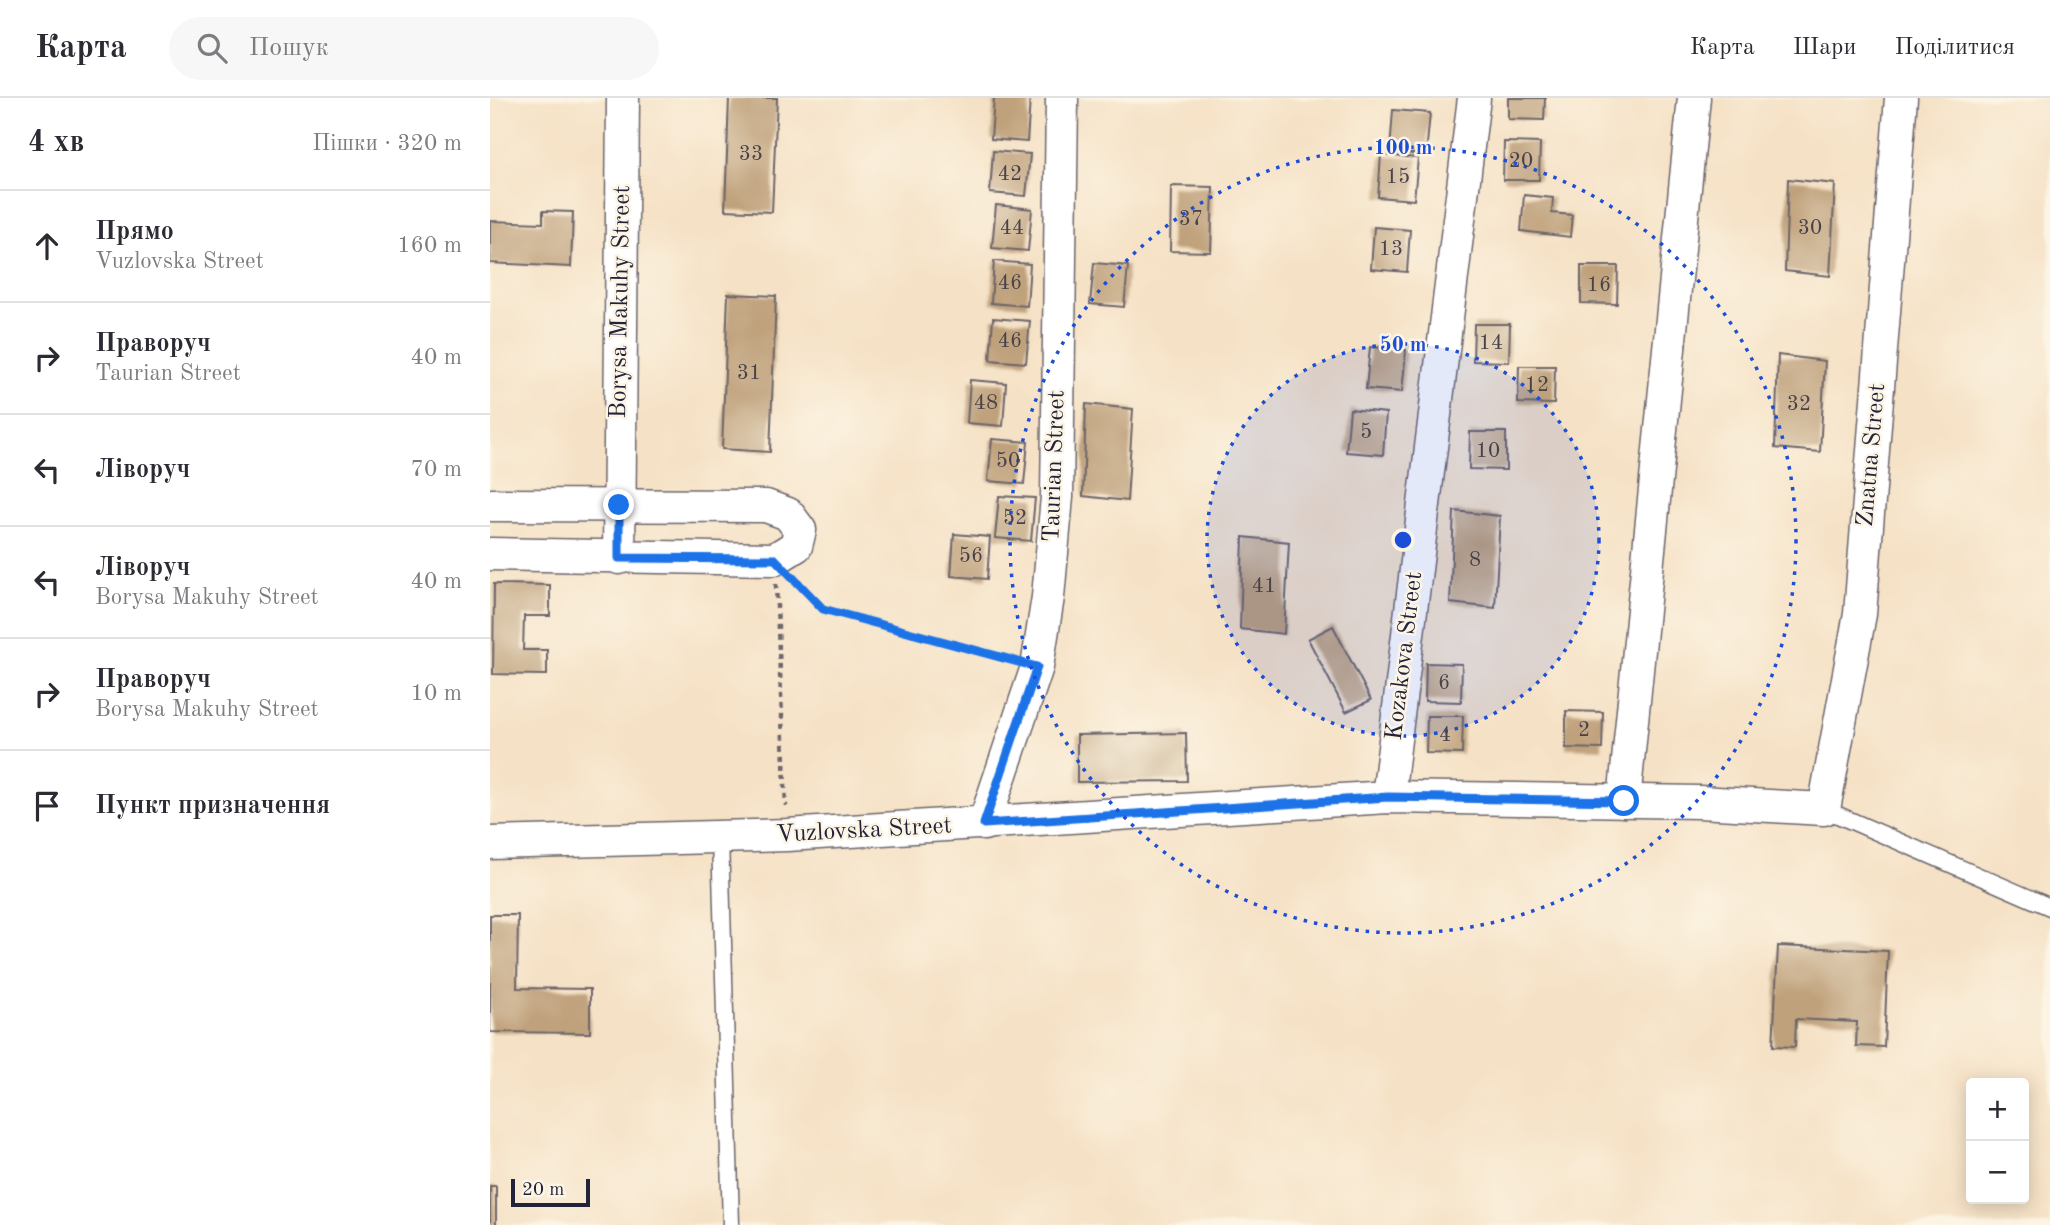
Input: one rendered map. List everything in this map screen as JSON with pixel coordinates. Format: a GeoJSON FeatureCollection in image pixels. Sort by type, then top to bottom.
{"type":"FeatureCollection","features":[{"type":"Feature","properties":{"kind":"street","name":"Borysa Makuhy Street"},"geometry":{"type":"LineString","coordinates":[[619,558],[623,98]]}},
{"type":"Feature","properties":{"kind":"street","name":"Taurian Street"},"geometry":{"type":"LineString","coordinates":[[984,824],[1037,667],[1048,597],[1057,497],[1062,98]]}},
{"type":"Feature","properties":{"kind":"street","name":"Kozakova Street"},"geometry":{"type":"LineString","coordinates":[[1388,797],[1474,98]]}},
{"type":"Feature","properties":{"kind":"street"},"geometry":{"type":"LineString","coordinates":[[1624,801],[1694,98]]}},
{"type":"Feature","properties":{"kind":"street","name":"Znatna Street"},"geometry":{"type":"LineString","coordinates":[[1824,809],[1860,614],[1901,98]]}},
{"type":"Feature","properties":{"kind":"street"},"geometry":{"type":"LineString","coordinates":[[490,505],[766,506],[788,514],[800,530],[796,546],[775,559],[490,554]]}},
{"type":"Feature","properties":{"kind":"street","name":"Vuzlovska Street"},"geometry":{"type":"LineString","coordinates":[[490,843],[787,835],[1388,797],[1624,801],[1824,809]]}},
{"type":"Feature","properties":{"kind":"lane"},"geometry":{"type":"LineString","coordinates":[[1824,809],[2050,907]]}},
{"type":"Feature","properties":{"kind":"lane"},"geometry":{"type":"LineString","coordinates":[[720,837],[733,1224]]}},
{"type":"Feature","properties":{"kind":"path"},"geometry":{"type":"LineString","coordinates":[[775,559],[823,609],[1037,667]]}},
{"type":"Feature","properties":{"kind":"path"},"geometry":{"type":"LineString","coordinates":[[775,559],[787,835]]}},
{"type":"Feature","properties":{"kind":"building"},"geometry":{"type":"Polygon","coordinates":[[[729,98],[777,98],[772,212],[725,210],[729,98]]]}},
{"type":"Feature","properties":{"kind":"building"},"geometry":{"type":"Polygon","coordinates":[[[994,98],[1030,99],[1027,142],[991,139],[994,98]]]}},
{"type":"Feature","properties":{"kind":"building"},"geometry":{"type":"Polygon","coordinates":[[[1508,98],[1545,98],[1544,120],[1508,119],[1508,98]]]}},
{"type":"Feature","properties":{"kind":"building"},"geometry":{"type":"Polygon","coordinates":[[[1393,110],[1430,113],[1426,155],[1390,152],[1393,110]]]}},
{"type":"Feature","properties":{"kind":"building"},"geometry":{"type":"Polygon","coordinates":[[[1504,142],[1540,143],[1539,180],[1503,180],[1504,142]]]}},
{"type":"Feature","properties":{"kind":"building"},"geometry":{"type":"Polygon","coordinates":[[[993,151],[1030,154],[1026,196],[990,193],[993,151]]]}},
{"type":"Feature","properties":{"kind":"building"},"geometry":{"type":"Polygon","coordinates":[[[1381,155],[1418,158],[1414,200],[1378,197],[1381,155]]]}},
{"type":"Feature","properties":{"kind":"building"},"geometry":{"type":"Polygon","coordinates":[[[1788,179],[1835,184],[1830,276],[1785,271],[1788,179]]]}},
{"type":"Feature","properties":{"kind":"building"},"geometry":{"type":"Polygon","coordinates":[[[1171,186],[1213,187],[1211,252],[1170,251],[1171,186]]]}},
{"type":"Feature","properties":{"kind":"building"},"geometry":{"type":"Polygon","coordinates":[[[1524,195],[1553,198],[1552,213],[1572,215],[1570,237],[1521,231],[1524,195]]]}},
{"type":"Feature","properties":{"kind":"building"},"geometry":{"type":"Polygon","coordinates":[[[996,205],[1032,209],[1028,251],[992,248],[996,205]]]}},
{"type":"Feature","properties":{"kind":"building"},"geometry":{"type":"Polygon","coordinates":[[[543,211],[573,212],[571,267],[490,263],[490,221],[543,223],[543,211]]]}},
{"type":"Feature","properties":{"kind":"building"},"geometry":{"type":"Polygon","coordinates":[[[1374,227],[1410,230],[1407,272],[1371,269],[1374,227]]]}},
{"type":"Feature","properties":{"kind":"building"},"geometry":{"type":"Polygon","coordinates":[[[994,261],[1030,264],[1027,306],[991,303],[994,261]]]}},
{"type":"Feature","properties":{"kind":"building"},"geometry":{"type":"Polygon","coordinates":[[[1094,263],[1128,266],[1124,307],[1090,304],[1094,263]]]}},
{"type":"Feature","properties":{"kind":"building"},"geometry":{"type":"Polygon","coordinates":[[[1581,266],[1618,266],[1617,304],[1581,303],[1581,266]]]}},
{"type":"Feature","properties":{"kind":"building"},"geometry":{"type":"Polygon","coordinates":[[[728,294],[776,296],[770,452],[722,449],[728,294]]]}},
{"type":"Feature","properties":{"kind":"building"},"geometry":{"type":"Polygon","coordinates":[[[993,318],[1030,321],[1026,363],[990,360],[993,318]]]}},
{"type":"Feature","properties":{"kind":"building"},"geometry":{"type":"Polygon","coordinates":[[[1474,324],[1510,324],[1509,362],[1473,361],[1474,324]]]}},
{"type":"Feature","properties":{"kind":"building"},"geometry":{"type":"Polygon","coordinates":[[[1370,347],[1406,350],[1402,392],[1366,389],[1370,347]]]}},
{"type":"Feature","properties":{"kind":"building"},"geometry":{"type":"Polygon","coordinates":[[[1778,355],[1825,361],[1820,452],[1775,448],[1778,355]]]}},
{"type":"Feature","properties":{"kind":"building"},"geometry":{"type":"Polygon","coordinates":[[[1519,366],[1555,366],[1554,404],[1518,403],[1519,366]]]}},
{"type":"Feature","properties":{"kind":"building"},"geometry":{"type":"Polygon","coordinates":[[[970,380],[1006,383],[1003,426],[967,423],[970,380]]]}},
{"type":"Feature","properties":{"kind":"building"},"geometry":{"type":"Polygon","coordinates":[[[1086,404],[1133,409],[1127,501],[1083,496],[1086,404]]]}},
{"type":"Feature","properties":{"kind":"building"},"geometry":{"type":"Polygon","coordinates":[[[1350,409],[1386,413],[1383,455],[1346,452],[1350,409]]]}},
{"type":"Feature","properties":{"kind":"building"},"geometry":{"type":"Polygon","coordinates":[[[1470,432],[1506,432],[1506,470],[1469,469],[1470,432]]]}},
{"type":"Feature","properties":{"kind":"building"},"geometry":{"type":"Polygon","coordinates":[[[992,439],[1028,442],[1024,484],[988,481],[992,439]]]}},
{"type":"Feature","properties":{"kind":"building"},"geometry":{"type":"Polygon","coordinates":[[[999,496],[1035,498],[1031,541],[995,538],[999,496]]]}},
{"type":"Feature","properties":{"kind":"building"},"geometry":{"type":"Polygon","coordinates":[[[1454,511],[1500,516],[1495,608],[1450,603],[1454,511]]]}},
{"type":"Feature","properties":{"kind":"building"},"geometry":{"type":"Polygon","coordinates":[[[954,534],[990,537],[987,579],[951,576],[954,534]]]}},
{"type":"Feature","properties":{"kind":"building"},"geometry":{"type":"Polygon","coordinates":[[[1243,537],[1289,542],[1284,634],[1240,629],[1243,537]]]}},
{"type":"Feature","properties":{"kind":"building"},"geometry":{"type":"Polygon","coordinates":[[[494,584],[550,585],[550,616],[524,616],[523,650],[547,650],[547,675],[493,674],[494,584]]]}},
{"type":"Feature","properties":{"kind":"building"},"geometry":{"type":"Polygon","coordinates":[[[1333,626],[1371,700],[1346,712],[1308,639],[1333,626]]]}},
{"type":"Feature","properties":{"kind":"building"},"geometry":{"type":"Polygon","coordinates":[[[1426,663],[1462,664],[1461,702],[1425,701],[1426,663]]]}},
{"type":"Feature","properties":{"kind":"building"},"geometry":{"type":"Polygon","coordinates":[[[1566,711],[1603,712],[1602,749],[1566,748],[1566,711]]]}},
{"type":"Feature","properties":{"kind":"building"},"geometry":{"type":"Polygon","coordinates":[[[1427,716],[1463,716],[1462,754],[1426,753],[1427,716]]]}},
{"type":"Feature","properties":{"kind":"building"},"geometry":{"type":"Polygon","coordinates":[[[1186,733],[1187,781],[1077,782],[1077,735],[1186,733]]]}},
{"type":"Feature","properties":{"kind":"building"},"geometry":{"type":"Polygon","coordinates":[[[490,915],[518,915],[517,988],[590,989],[590,1033],[490,1032],[490,915]]]}},
{"type":"Feature","properties":{"kind":"building"},"geometry":{"type":"Polygon","coordinates":[[[1778,946],[1888,951],[1884,1047],[1856,1046],[1857,1022],[1796,1019],[1795,1047],[1773,1046],[1778,946]]]}},
{"type":"Feature","properties":{"kind":"building"},"geometry":{"type":"Polygon","coordinates":[[[490,1186],[496,1186],[496,1225],[490,1225],[490,1186]]]}},
{"type":"Feature","properties":{"kind":"route"},"geometry":{"type":"LineString","coordinates":[[619,505],[619,558],[775,559],[823,609],[847,613],[1037,667],[984,824],[1388,797],[1624,801]]}}]}
